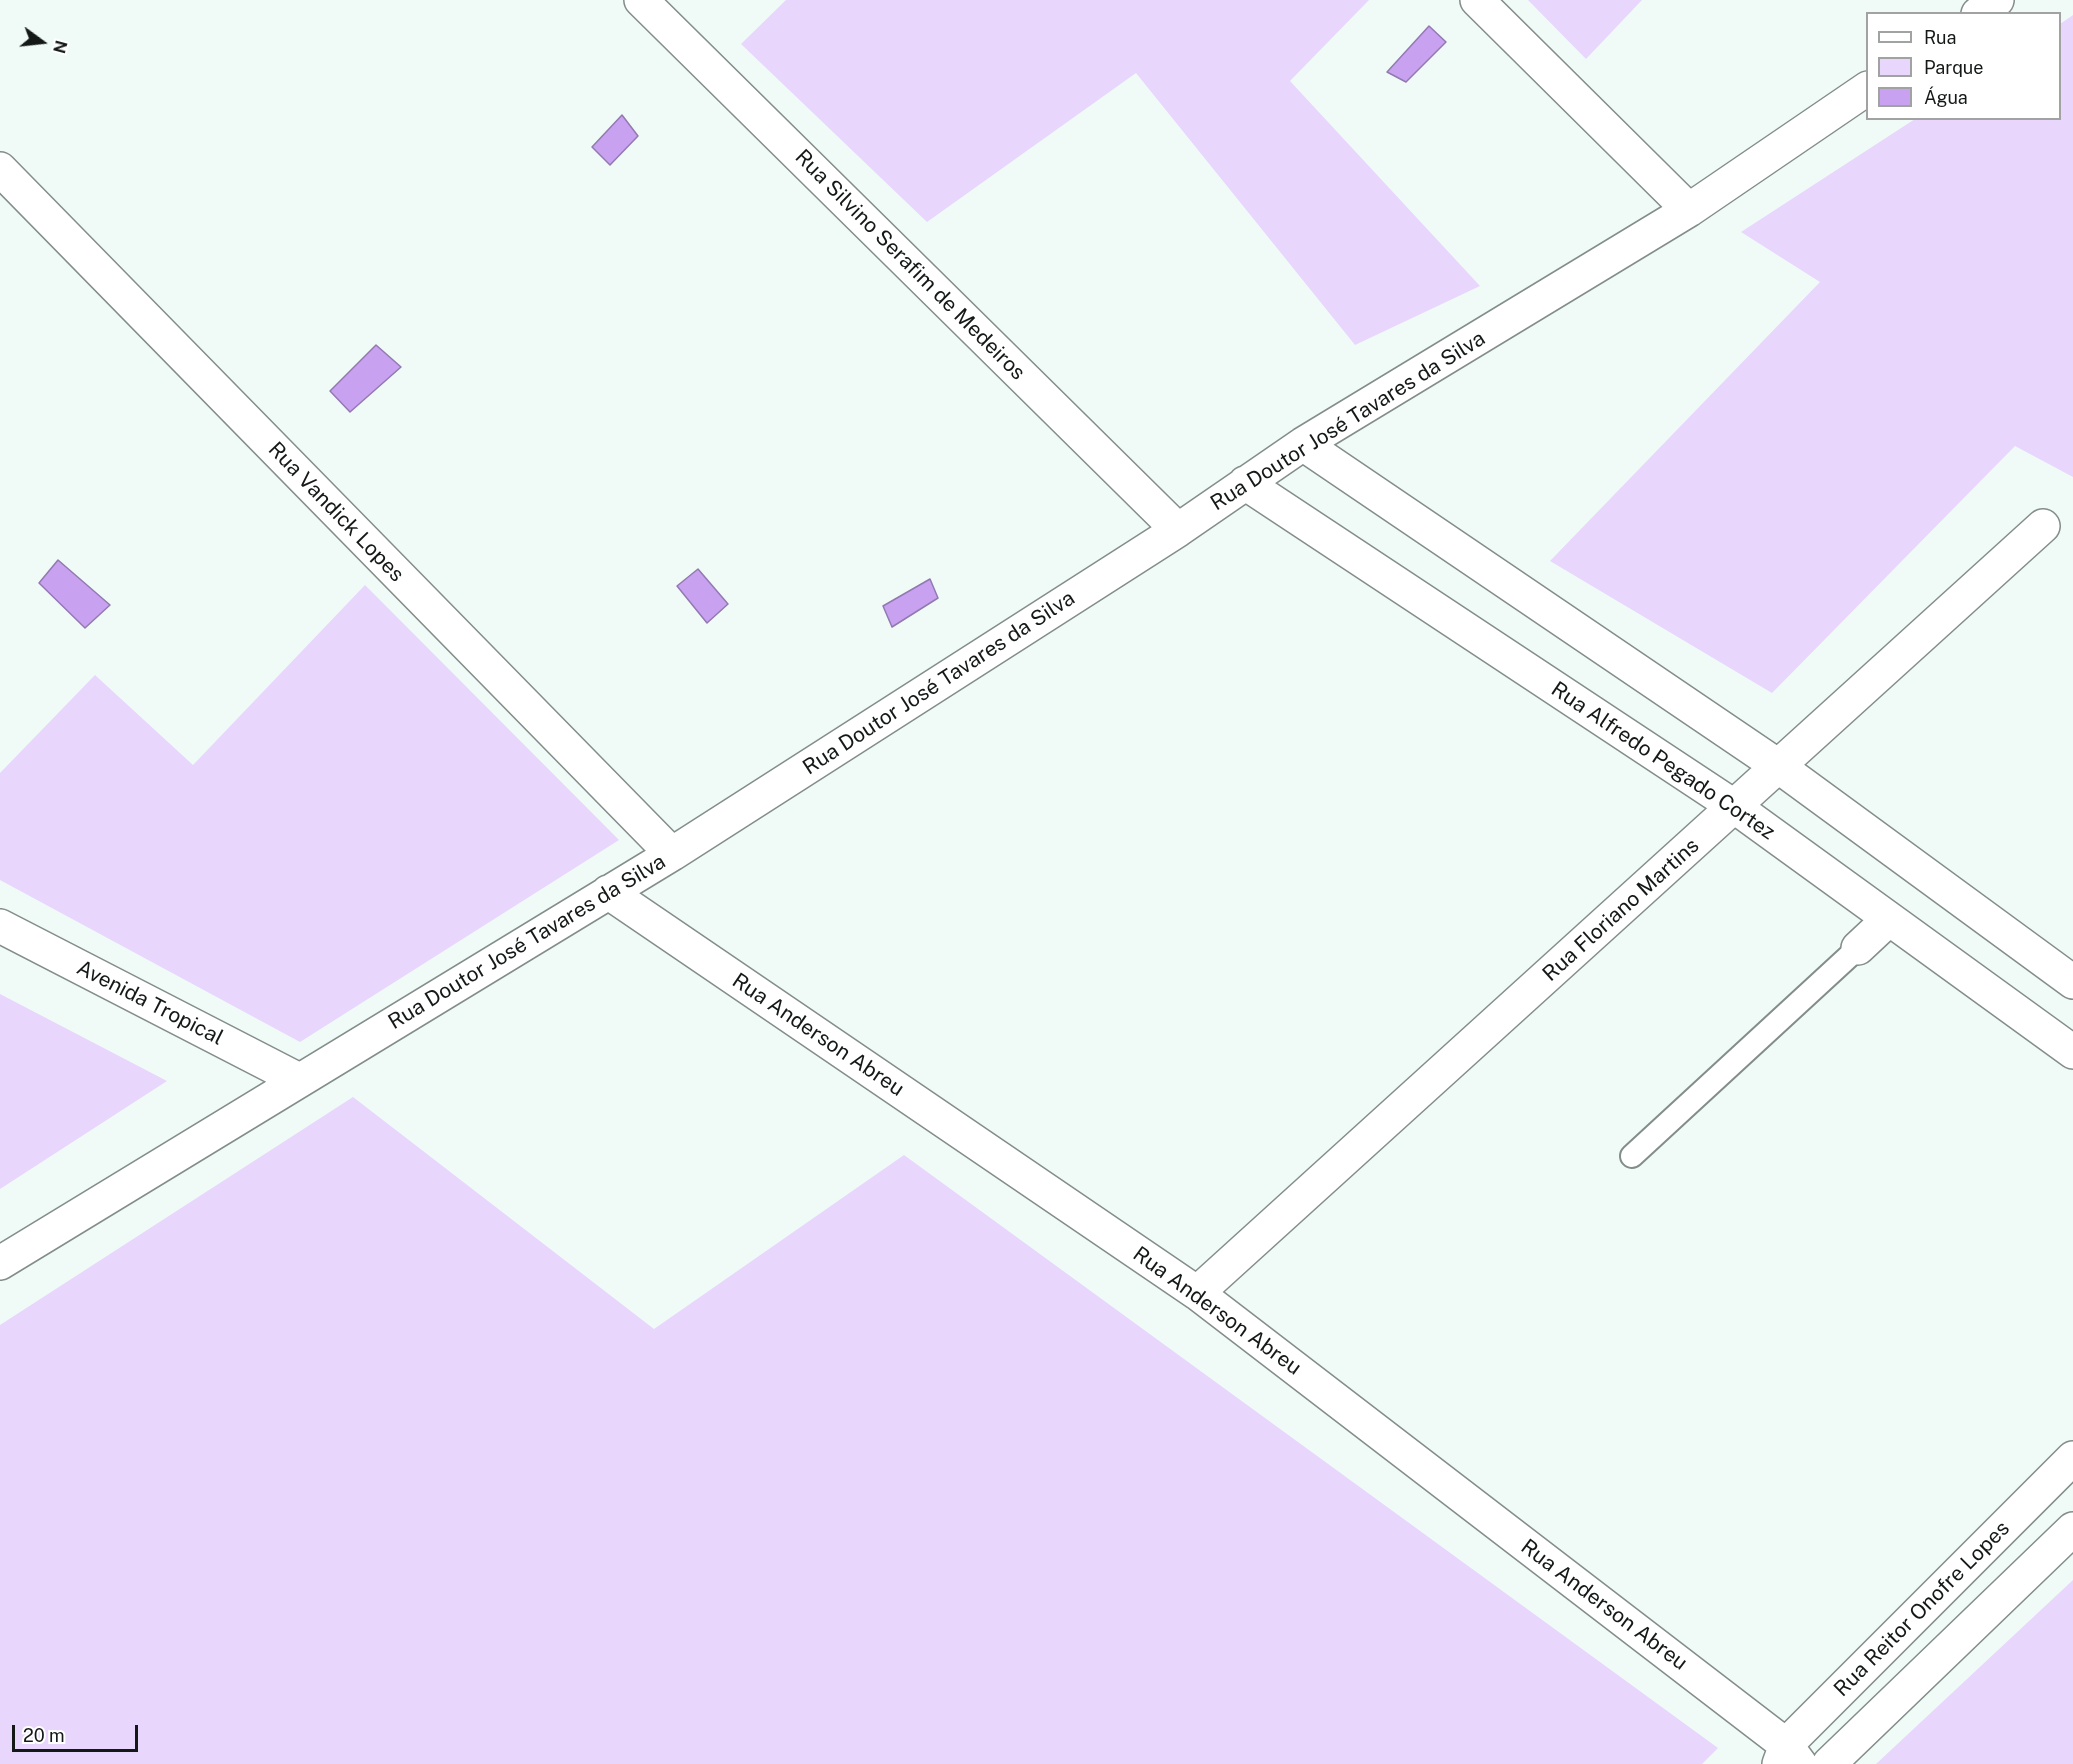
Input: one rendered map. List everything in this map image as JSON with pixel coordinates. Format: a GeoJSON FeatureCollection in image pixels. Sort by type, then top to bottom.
{"type":"FeatureCollection","features":[{"type":"Feature","properties":{"kind":"street","name":"Rua Silvino Serafim de Medeiros"},"geometry":{"type":"LineString","coordinates":[[641,0],[1178,530]]}},
{"type":"Feature","properties":{"kind":"street"},"geometry":{"type":"LineString","coordinates":[[1477,0],[1689,210]]}},
{"type":"Feature","properties":{"kind":"street"},"geometry":{"type":"LineString","coordinates":[[1980,12],[1997,0]]}},
{"type":"Feature","properties":{"kind":"street","name":"Rua Doutor José Tavares da Silva"},"geometry":{"type":"LineString","coordinates":[[0,1263],[672,854],[1178,530],[1303,444],[1689,210],[1866,89]]}},
{"type":"Feature","properties":{"kind":"street","name":"Rua Vandick Lopes"},"geometry":{"type":"LineString","coordinates":[[0,169],[672,854]]}},
{"type":"Feature","properties":{"kind":"street"},"geometry":{"type":"LineString","coordinates":[[1303,444],[1778,766],[2073,982]]}},
{"type":"Feature","properties":{"kind":"street","name":"Rua Alfredo Pegado Cortez"},"geometry":{"type":"LineString","coordinates":[[1245,483],[1735,807],[2073,1052]]}},
{"type":"Feature","properties":{"kind":"street","name":"Rua Floriano Martins"},"geometry":{"type":"LineString","coordinates":[[1197,1293],[2043,526]]}},
{"type":"Feature","properties":{"kind":"street","name":"Rua Anderson Abreu"},"geometry":{"type":"LineString","coordinates":[[608,892],[1197,1293],[1788,1758]]}},
{"type":"Feature","properties":{"kind":"street"},"geometry":{"type":"LineString","coordinates":[[1858,948],[1889,919]]}},
{"type":"Feature","properties":{"kind":"street","name":"Avenida Tropical"},"geometry":{"type":"LineString","coordinates":[[0,926],[299,1080]]}},
{"type":"Feature","properties":{"kind":"street","name":"Rua Reitor Onofre Lopes"},"geometry":{"type":"LineString","coordinates":[[1788,1758],[2073,1458]]}},
{"type":"Feature","properties":{"kind":"street"},"geometry":{"type":"LineString","coordinates":[[1829,1764],[2073,1529]]}},
{"type":"Feature","properties":{"kind":"lane"},"geometry":{"type":"LineString","coordinates":[[1632,1156],[1858,948]]}},
{"type":"Feature","properties":{"kind":"green space"},"geometry":{"type":"Polygon","coordinates":[[[786,0],[1369,0],[1290,81],[1480,286],[1355,345],[1136,73],[927,222],[741,44],[786,0]]]}},
{"type":"Feature","properties":{"kind":"green space"},"geometry":{"type":"Polygon","coordinates":[[[1528,0],[1642,0],[1586,59],[1528,0]]]}},
{"type":"Feature","properties":{"kind":"green space"},"geometry":{"type":"Polygon","coordinates":[[[2073,15],[2073,477],[2015,446],[1772,693],[1550,561],[1820,282],[1741,232],[1913,120],[2061,120],[2061,23],[2073,15]]]}},
{"type":"Feature","properties":{"kind":"green space"},"geometry":{"type":"Polygon","coordinates":[[[365,585],[619,840],[300,1042],[0,880],[0,773],[95,675],[193,765],[365,585]]]}},
{"type":"Feature","properties":{"kind":"green space"},"geometry":{"type":"Polygon","coordinates":[[[0,994],[167,1081],[0,1189],[0,994]]]}},
{"type":"Feature","properties":{"kind":"green space"},"geometry":{"type":"Polygon","coordinates":[[[353,1097],[654,1329],[904,1155],[1718,1748],[1702,1764],[0,1764],[0,1325],[353,1097]]]}},
{"type":"Feature","properties":{"kind":"green space"},"geometry":{"type":"Polygon","coordinates":[[[2073,1580],[2073,1764],[1876,1764],[2073,1580]]]}},
{"type":"Feature","properties":{"kind":"water"},"geometry":{"type":"Polygon","coordinates":[[[1429,26],[1446,42],[1406,82],[1387,72],[1429,26]]]}},
{"type":"Feature","properties":{"kind":"water"},"geometry":{"type":"Polygon","coordinates":[[[622,115],[638,136],[610,165],[592,147],[622,115]]]}},
{"type":"Feature","properties":{"kind":"water"},"geometry":{"type":"Polygon","coordinates":[[[376,345],[401,367],[350,412],[330,391],[376,345]]]}},
{"type":"Feature","properties":{"kind":"water"},"geometry":{"type":"Polygon","coordinates":[[[58,560],[110,605],[85,628],[39,583],[58,560]]]}},
{"type":"Feature","properties":{"kind":"water"},"geometry":{"type":"Polygon","coordinates":[[[698,569],[728,604],[707,623],[677,586],[698,569]]]}},
{"type":"Feature","properties":{"kind":"water"},"geometry":{"type":"Polygon","coordinates":[[[930,579],[938,598],[892,627],[883,606],[930,579]]]}}]}
